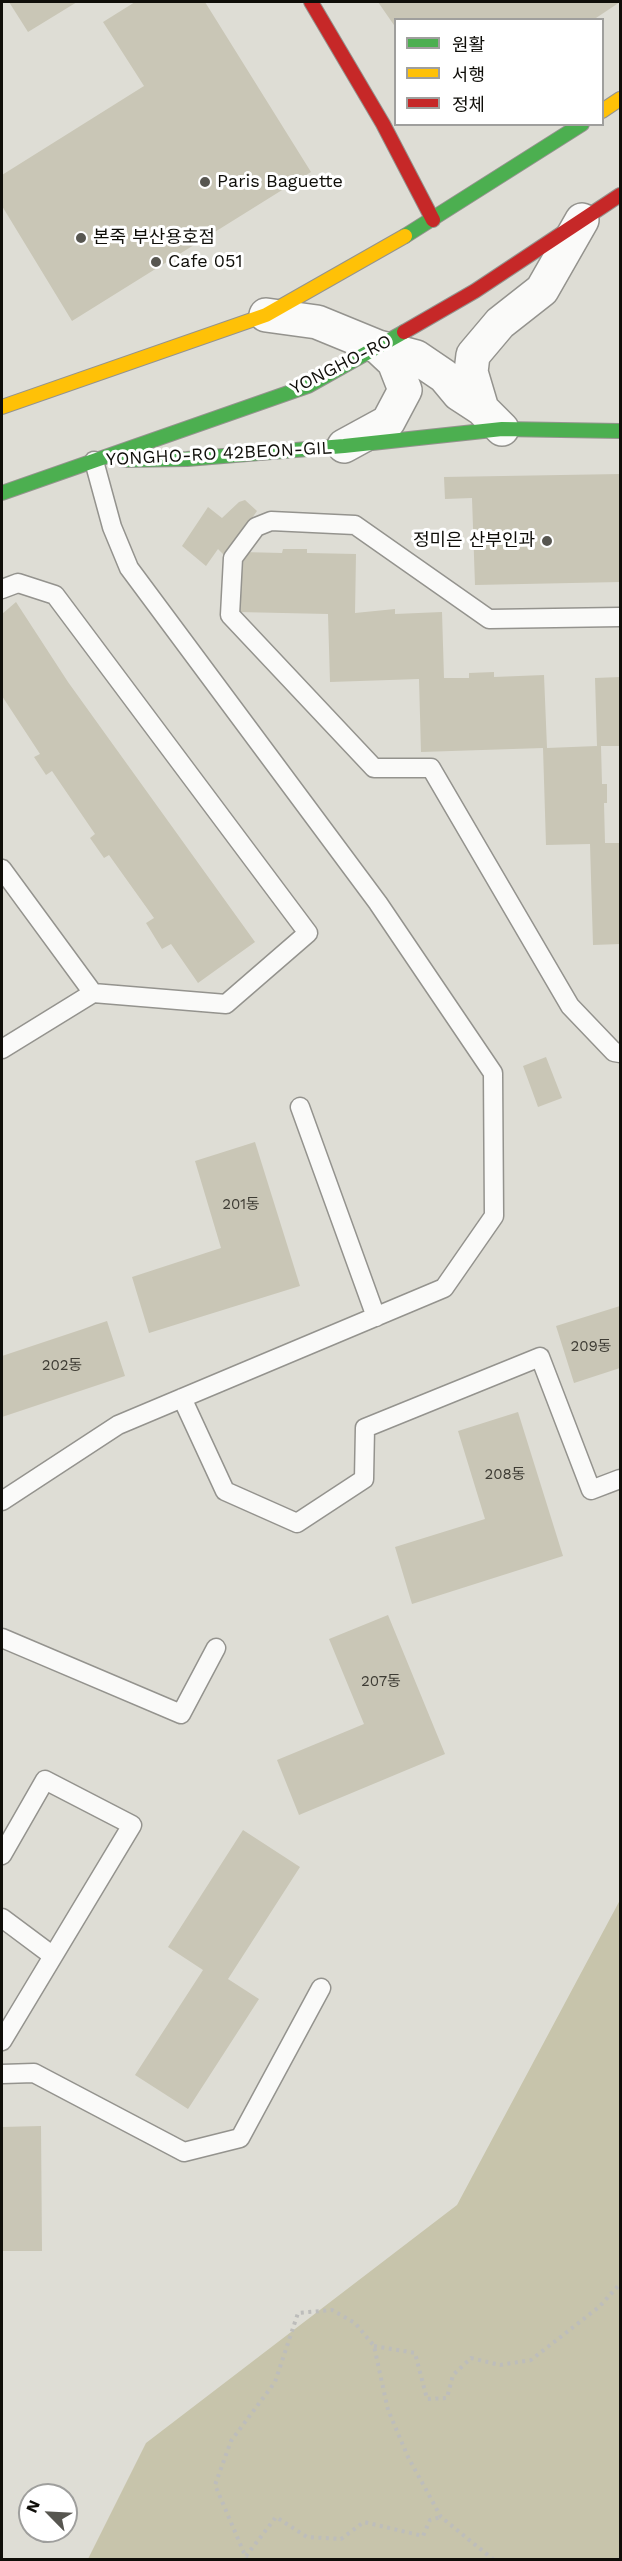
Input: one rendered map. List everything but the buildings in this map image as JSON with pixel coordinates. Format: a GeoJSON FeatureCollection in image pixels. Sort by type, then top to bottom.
{"type":"FeatureCollection","features":[{"type":"Feature","properties":{"kind":"main road"},"geometry":{"type":"LineString","coordinates":[[311,2],[383,124],[433,220]]}},
{"type":"Feature","properties":{"kind":"main road"},"geometry":{"type":"LineString","coordinates":[[604,110],[621,99]]}},
{"type":"Feature","properties":{"kind":"main road"},"geometry":{"type":"LineString","coordinates":[[2,407],[266,315],[433,220],[579,126]]}},
{"type":"Feature","properties":{"kind":"main road","name":"YONGHO-RO"},"geometry":{"type":"LineString","coordinates":[[2,493],[308,386],[475,291],[621,195]]}},
{"type":"Feature","properties":{"kind":"main road","name":"YONGHO-RO 42BEON-GIL"},"geometry":{"type":"LineString","coordinates":[[94,461],[187,459],[344,446],[492,419],[621,431]]}},
{"type":"Feature","properties":{"kind":"street"},"geometry":{"type":"LineString","coordinates":[[492,419],[471,372],[473,355],[500,324],[542,290],[582,220]]}},
{"type":"Feature","properties":{"kind":"street","name":"YONGHO-RO 42BEON-GIL"},"geometry":{"type":"LineString","coordinates":[[266,315],[317,322],[378,347],[416,357],[444,376],[459,394],[492,419]]}},
{"type":"Feature","properties":{"kind":"street","name":"YONGHO-RO 42BEON-GIL"},"geometry":{"type":"LineString","coordinates":[[344,446],[388,422],[405,390],[394,363],[378,347]]}},
{"type":"Feature","properties":{"kind":"lane"},"geometry":{"type":"LineString","coordinates":[[2,1501],[118,1425],[444,1288],[494,1216],[493,1073],[378,903],[129,568],[112,527],[94,461]]}},
{"type":"Feature","properties":{"kind":"lane"},"geometry":{"type":"LineString","coordinates":[[621,617],[489,620],[355,525],[271,521],[256,527],[233,558],[230,615],[374,768],[430,768],[570,1005],[614,1052],[621,1053]]}},
{"type":"Feature","properties":{"kind":"lane"},"geometry":{"type":"LineString","coordinates":[[2,589],[18,583],[55,595],[308,933],[226,1004],[93,993],[2,1049]]}},
{"type":"Feature","properties":{"kind":"lane"},"geometry":{"type":"LineString","coordinates":[[2,870],[93,993]]}},
{"type":"Feature","properties":{"kind":"lane"},"geometry":{"type":"LineString","coordinates":[[300,1107],[375,1317]]}},
{"type":"Feature","properties":{"kind":"lane"},"geometry":{"type":"LineString","coordinates":[[182,1398],[225,1491],[297,1523],[364,1479],[365,1428],[540,1357],[591,1490],[621,1479]]}},
{"type":"Feature","properties":{"kind":"lane"},"geometry":{"type":"LineString","coordinates":[[2,1638],[182,1714],[216,1648]]}},
{"type":"Feature","properties":{"kind":"lane"},"geometry":{"type":"LineString","coordinates":[[2,1855],[45,1780],[132,1825],[2,2041]]}},
{"type":"Feature","properties":{"kind":"lane"},"geometry":{"type":"LineString","coordinates":[[2,1918],[53,1956]]}},
{"type":"Feature","properties":{"kind":"lane"},"geometry":{"type":"LineString","coordinates":[[2,2074],[34,2073],[184,2152],[240,2138],[321,1988]]}},
{"type":"Feature","properties":{"kind":"path"},"geometry":{"type":"LineString","coordinates":[[374,2346],[415,2353],[428,2399],[447,2398],[453,2375],[471,2358],[500,2365],[531,2360],[599,2307],[621,2284]]}},
{"type":"Feature","properties":{"kind":"path"},"geometry":{"type":"LineString","coordinates":[[246,2558],[215,2485],[231,2441],[275,2382],[298,2313],[332,2310],[355,2323],[374,2346],[388,2410],[408,2457],[441,2517],[494,2559]]}},
{"type":"Feature","properties":{"kind":"path"},"geometry":{"type":"LineString","coordinates":[[246,2558],[276,2517],[308,2538],[341,2540],[364,2522],[423,2536],[430,2520],[441,2517]]}},
{"type":"Feature","properties":{"kind":"shaded area"},"geometry":{"type":"Polygon","coordinates":[[[620,1900],[620,2559],[88,2559],[146,2443],[457,2205],[620,1900]]]}},
{"type":"Feature","properties":{"kind":"traffic: fast"},"geometry":{"type":"LineString","coordinates":[[405,236],[579,126]]}},
{"type":"Feature","properties":{"kind":"traffic: fast"},"geometry":{"type":"LineString","coordinates":[[2,493],[308,386],[404,332]]}},
{"type":"Feature","properties":{"kind":"traffic: fast"},"geometry":{"type":"LineString","coordinates":[[123,460],[187,459],[344,446],[502,429],[620,431]]}},
{"type":"Feature","properties":{"kind":"traffic: slow"},"geometry":{"type":"LineString","coordinates":[[604,110],[620,99]]}},
{"type":"Feature","properties":{"kind":"traffic: slow"},"geometry":{"type":"LineString","coordinates":[[2,407],[266,315],[405,236]]}},
{"type":"Feature","properties":{"kind":"traffic: jam"},"geometry":{"type":"LineString","coordinates":[[311,2],[383,124],[433,220]]}},
{"type":"Feature","properties":{"kind":"traffic: jam"},"geometry":{"type":"LineString","coordinates":[[404,332],[475,291],[620,195]]}},
{"type":"Feature","properties":{"kind":"place","name":"Paris Baguette"},"geometry":{"type":"Point","coordinates":[205,182]}},
{"type":"Feature","properties":{"kind":"place","name":"본죽 부산용호점"},"geometry":{"type":"Point","coordinates":[81,238]}},
{"type":"Feature","properties":{"kind":"place","name":"Cafe 051"},"geometry":{"type":"Point","coordinates":[156,262]}},
{"type":"Feature","properties":{"kind":"place","name":"정미은 산부인과"},"geometry":{"type":"Point","coordinates":[547,541]}}]}
